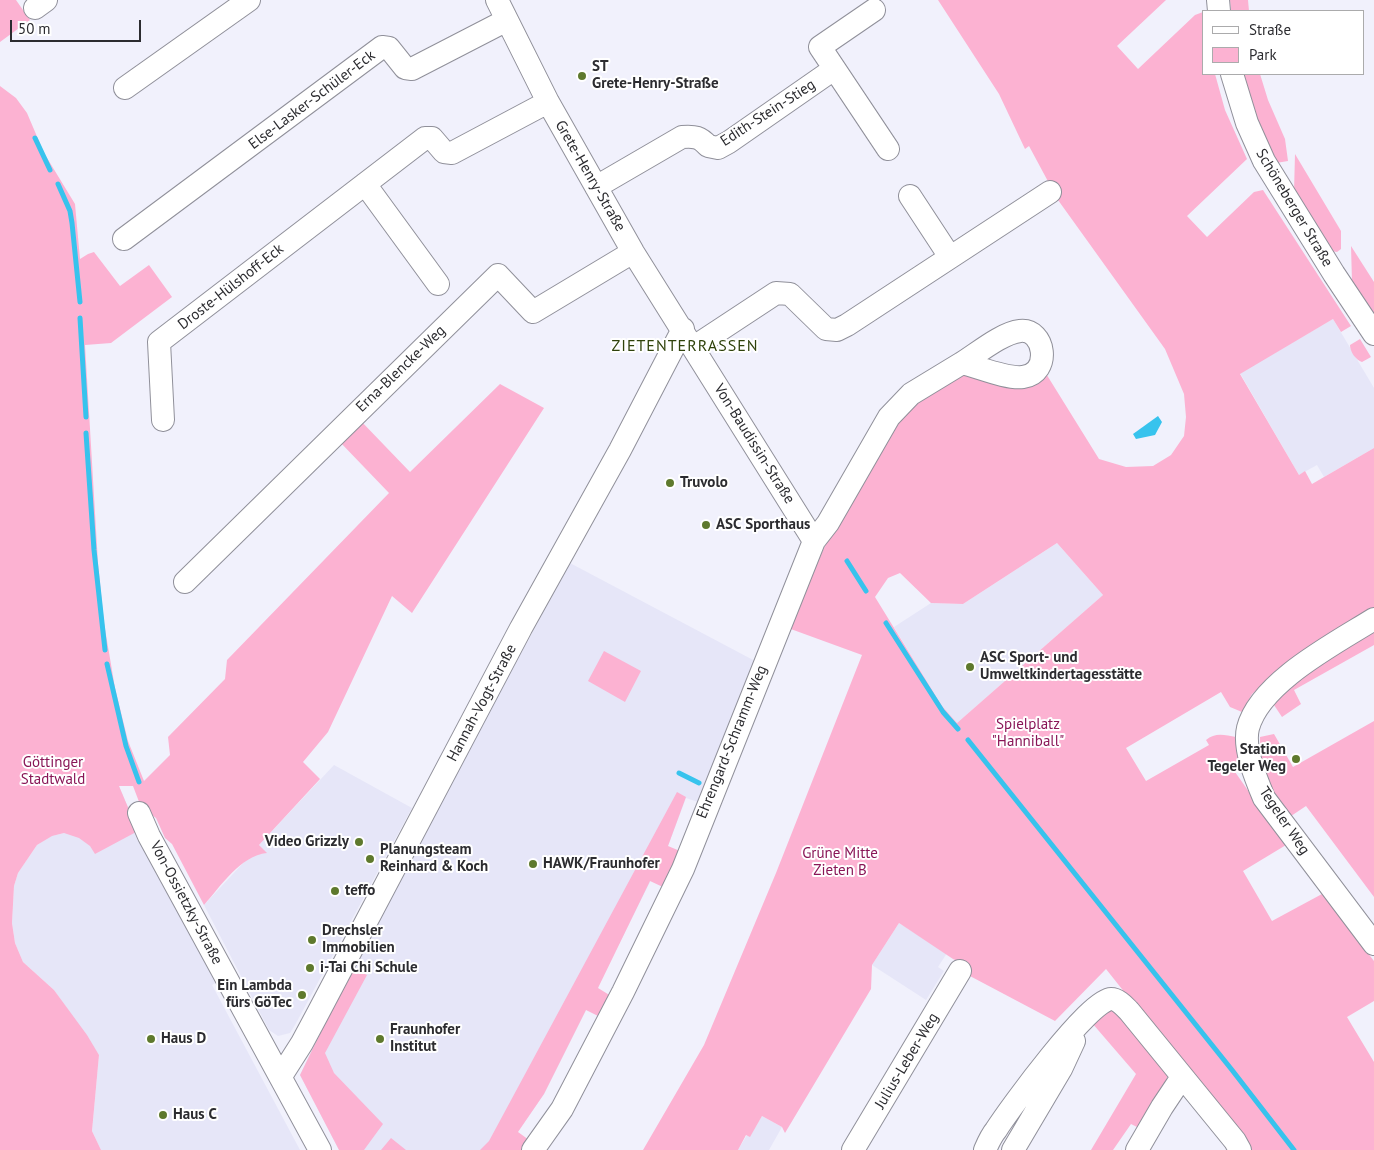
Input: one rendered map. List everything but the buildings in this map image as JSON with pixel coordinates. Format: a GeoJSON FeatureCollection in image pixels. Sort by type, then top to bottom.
{"type":"FeatureCollection","features":[{"type":"Feature","properties":{"kind":"street"},"geometry":{"type":"LineString","coordinates":[[125,88],[249,0]]}},
{"type":"Feature","properties":{"kind":"street","name":"Grete-Henry-Straße"},"geometry":{"type":"LineString","coordinates":[[500,5],[548,102],[633,252],[688,338]]}},
{"type":"Feature","properties":{"kind":"street","name":"Else-Lasker-Schüler-Eck"},"geometry":{"type":"LineString","coordinates":[[124,239],[382,47],[389,48],[405,68],[412,69],[500,5]]}},
{"type":"Feature","properties":{"kind":"street"},"geometry":{"type":"LineString","coordinates":[[874,10],[820,47],[888,148]]}},
{"type":"Feature","properties":{"kind":"street","name":"Edith-Stein-Stieg"},"geometry":{"type":"LineString","coordinates":[[596,187],[682,137],[693,136],[701,138],[708,146],[718,148],[834,69]]}},
{"type":"Feature","properties":{"kind":"street","name":"Schöneberger Straße"},"geometry":{"type":"LineString","coordinates":[[1232,75],[1246,123],[1264,161],[1328,266],[1374,334]]}},
{"type":"Feature","properties":{"kind":"street","name":"Droste-Hülshoff-Eck"},"geometry":{"type":"LineString","coordinates":[[163,420],[159,342],[425,138],[432,138],[444,152],[452,153],[548,102]]}},
{"type":"Feature","properties":{"kind":"street"},"geometry":{"type":"LineString","coordinates":[[365,184],[438,284]]}},
{"type":"Feature","properties":{"kind":"street"},"geometry":{"type":"LineString","coordinates":[[688,338],[776,293],[790,294],[826,329],[837,330],[1050,192]]}},
{"type":"Feature","properties":{"kind":"street"},"geometry":{"type":"LineString","coordinates":[[910,196],[950,258]]}},
{"type":"Feature","properties":{"kind":"street","name":"Erna-Blencke-Weg"},"geometry":{"type":"LineString","coordinates":[[185,582],[498,275],[533,312],[633,252]]}},
{"type":"Feature","properties":{"kind":"street","name":"Von-Baudissin-Straße"},"geometry":{"type":"LineString","coordinates":[[688,338],[814,540]]}},
{"type":"Feature","properties":{"kind":"street","name":"Hannah-Vogt-Straße"},"geometry":{"type":"LineString","coordinates":[[281,1076],[313,1022],[522,628],[624,442],[688,338]]}},
{"type":"Feature","properties":{"kind":"street","name":"Ehrengard-Schramm-Weg"},"geometry":{"type":"LineString","coordinates":[[533,1150],[562,1109],[623,992],[683,869],[714,787],[814,540],[828,523],[889,417],[911,394],[962,363]]}},
{"type":"Feature","properties":{"kind":"street","name":"Tegeler Weg"},"geometry":{"type":"LineString","coordinates":[[1374,619],[1295,670],[1273,688],[1258,708],[1248,728],[1248,749],[1254,773],[1264,798],[1374,944]]}},
{"type":"Feature","properties":{"kind":"street","name":"Von-Ossietzky-Straße"},"geometry":{"type":"LineString","coordinates":[[139,813],[250,1023],[281,1076],[320,1150]]}},
{"type":"Feature","properties":{"kind":"street","name":"Julius-Leber-Weg"},"geometry":{"type":"LineString","coordinates":[[853,1150],[960,971]]}},
{"type":"Feature","properties":{"kind":"street"},"geometry":{"type":"LineString","coordinates":[[985,1150],[995,1131],[1051,1056],[1096,1005],[1104,1000],[1111,999],[1122,1003],[1237,1145]]}},
{"type":"Feature","properties":{"kind":"street"},"geometry":{"type":"LineString","coordinates":[[1013,1150],[1061,1069],[1087,1015]]}},
{"type":"Feature","properties":{"kind":"street"},"geometry":{"type":"LineString","coordinates":[[1137,1150],[1182,1077]]}},
{"type":"Feature","properties":{"kind":"shaded area"},"geometry":{"type":"Polygon","coordinates":[[[1333,319],[1374,388],[1374,448],[1324,477],[1317,465],[1299,475],[1240,373],[1333,319]]]}},
{"type":"Feature","properties":{"kind":"shaded area","name":"ASC Sport- und Umweltkindertagesstätte"},"geometry":{"type":"Polygon","coordinates":[[[1057,543],[1103,595],[957,723],[942,706],[894,627],[931,603],[963,604],[1057,543]]]}},
{"type":"Feature","properties":{"kind":"shaded area","name":"HAWK/Fraunhofer"},"geometry":{"type":"Polygon","coordinates":[[[570,563],[755,661],[698,802],[686,798],[668,846],[544,1094],[505,1150],[339,1150],[300,1075],[359,952],[570,563]]]}},
{"type":"Feature","properties":{"kind":"shaded area"},"geometry":{"type":"Polygon","coordinates":[[[334,765],[412,808],[295,1025],[290,1033],[278,1036],[269,1030],[204,905],[245,861],[257,854],[266,853],[259,845],[334,765]]]}},
{"type":"Feature","properties":{"kind":"shaded area"},"geometry":{"type":"Polygon","coordinates":[[[119,786],[138,831],[217,982],[212,985],[300,1150],[101,1150],[92,1131],[99,1055],[54,990],[23,962],[15,943],[12,923],[14,886],[18,873],[37,845],[51,836],[64,833],[119,786]]]}},
{"type":"Feature","properties":{"kind":"shaded area"},"geometry":{"type":"Polygon","coordinates":[[[899,923],[947,953],[938,967],[944,971],[926,1000],[872,965],[899,923]]]}},
{"type":"Feature","properties":{"kind":"shaded area"},"geometry":{"type":"Polygon","coordinates":[[[762,1116],[782,1127],[769,1150],[738,1150],[747,1135],[750,1136],[762,1116]]]}},
{"type":"Feature","properties":{"kind":"green space"},"geometry":{"type":"Polygon","coordinates":[[[0,0],[16,0],[30,20],[0,42],[0,0]]]}},
{"type":"Feature","properties":{"kind":"green space"},"geometry":{"type":"Polygon","coordinates":[[[938,0],[1166,0],[1117,46],[1138,69],[1195,15],[1202,12],[1202,75],[1215,75],[1225,110],[1247,159],[1187,216],[1207,237],[1254,192],[1263,190],[1351,326],[1341,332],[1333,319],[1240,374],[1299,475],[1305,471],[1312,484],[1374,448],[1374,609],[1287,665],[1252,694],[1242,712],[1230,707],[1221,692],[1126,748],[1146,781],[1209,745],[1206,740],[1209,737],[1220,735],[1236,737],[1240,763],[1233,769],[1286,845],[1243,871],[1272,921],[1322,894],[1374,961],[1374,1001],[1347,1017],[1374,1062],[1374,1150],[1250,1150],[1106,969],[1055,1021],[968,975],[971,967],[953,959],[899,923],[872,965],[871,989],[785,1133],[782,1127],[762,1116],[750,1137],[746,1135],[738,1150],[643,1150],[704,1045],[776,873],[862,655],[788,628],[833,528],[897,417],[953,374],[1045,372],[1099,459],[1126,467],[1153,466],[1171,455],[1184,436],[1186,417],[1184,394],[1165,349],[1058,200],[1029,146],[1025,149],[999,94],[938,0]],[[1057,543],[963,604],[931,603],[900,573],[888,578],[875,597],[942,706],[957,723],[1103,595],[1057,543]]]}},
{"type":"Feature","properties":{"kind":"green space"},"geometry":{"type":"Polygon","coordinates":[[[1230,0],[1248,0],[1249,10],[1231,10],[1230,0]]]}},
{"type":"Feature","properties":{"kind":"green space"},"geometry":{"type":"Polygon","coordinates":[[[1241,75],[1260,75],[1268,100],[1285,139],[1288,161],[1276,163],[1265,141],[1241,75]]]}},
{"type":"Feature","properties":{"kind":"green space","name":"Göttinger Stadtwald"},"geometry":{"type":"Polygon","coordinates":[[[0,86],[16,98],[27,113],[44,153],[75,204],[80,259],[94,252],[120,286],[149,265],[172,297],[111,343],[85,345],[98,563],[104,623],[115,688],[128,741],[144,781],[170,755],[168,737],[225,679],[227,660],[389,493],[339,441],[359,419],[410,472],[500,384],[544,408],[412,613],[392,596],[328,732],[303,762],[320,779],[259,845],[267,853],[257,855],[240,866],[224,881],[204,905],[172,844],[165,838],[156,818],[141,807],[133,786],[119,786],[138,831],[95,854],[90,846],[79,838],[64,833],[52,836],[37,845],[18,873],[14,886],[12,923],[15,943],[23,962],[54,990],[87,1035],[99,1055],[92,1131],[101,1150],[0,1150],[0,86]]]}},
{"type":"Feature","properties":{"kind":"green space"},"geometry":{"type":"Polygon","coordinates":[[[1295,154],[1341,231],[1341,249],[1337,252],[1331,251],[1294,192],[1295,154]]]}},
{"type":"Feature","properties":{"kind":"green space"},"geometry":{"type":"Polygon","coordinates":[[[1351,246],[1374,282],[1374,315],[1352,282],[1351,246]]]}},
{"type":"Feature","properties":{"kind":"green space"},"geometry":{"type":"Polygon","coordinates":[[[1360,339],[1371,357],[1362,362],[1354,355],[1350,345],[1360,339]]]}},
{"type":"Feature","properties":{"kind":"green space"},"geometry":{"type":"Polygon","coordinates":[[[1374,631],[1374,645],[1294,690],[1301,704],[1282,717],[1274,705],[1283,694],[1321,664],[1374,631]]]}},
{"type":"Feature","properties":{"kind":"green space"},"geometry":{"type":"Polygon","coordinates":[[[604,651],[641,671],[625,702],[588,681],[604,651]]]}},
{"type":"Feature","properties":{"kind":"green space"},"geometry":{"type":"Polygon","coordinates":[[[1374,721],[1374,897],[1306,806],[1288,818],[1268,780],[1262,760],[1260,737],[1274,734],[1293,767],[1374,721]]]}},
{"type":"Feature","properties":{"kind":"green space"},"geometry":{"type":"Polygon","coordinates":[[[677,792],[686,797],[668,846],[680,851],[665,888],[650,881],[598,988],[611,996],[600,1017],[586,1010],[544,1094],[518,1132],[529,1140],[522,1150],[480,1150],[489,1141],[677,792]]]}},
{"type":"Feature","properties":{"kind":"green space"},"geometry":{"type":"Polygon","coordinates":[[[352,968],[367,975],[325,1053],[334,1073],[383,1124],[364,1150],[339,1150],[300,1075],[352,968]]]}},
{"type":"Feature","properties":{"kind":"green space"},"geometry":{"type":"Polygon","coordinates":[[[1116,1010],[1168,1074],[1165,1085],[1139,1128],[1131,1124],[1113,1150],[1091,1150],[1136,1074],[1092,1023],[1099,1013],[1116,1010]]]}},
{"type":"Feature","properties":{"kind":"green space"},"geometry":{"type":"Polygon","coordinates":[[[391,1138],[406,1150],[381,1150],[391,1138]]]}},
{"type":"Feature","properties":{"kind":"water"},"geometry":{"type":"Polygon","coordinates":[[[1158,416],[1162,422],[1155,435],[1136,439],[1133,434],[1158,416]]]}},
{"type":"Feature","properties":{"kind":"waterway"},"geometry":{"type":"LineString","coordinates":[[35,138],[50,170]]}},
{"type":"Feature","properties":{"kind":"waterway"},"geometry":{"type":"LineString","coordinates":[[58,184],[70,211],[80,302]]}},
{"type":"Feature","properties":{"kind":"waterway"},"geometry":{"type":"LineString","coordinates":[[80,318],[86,417]]}},
{"type":"Feature","properties":{"kind":"waterway"},"geometry":{"type":"LineString","coordinates":[[86,433],[94,550],[105,650]]}},
{"type":"Feature","properties":{"kind":"waterway"},"geometry":{"type":"LineString","coordinates":[[847,561],[866,591]]}},
{"type":"Feature","properties":{"kind":"waterway"},"geometry":{"type":"LineString","coordinates":[[886,623],[943,712],[958,729]]}},
{"type":"Feature","properties":{"kind":"waterway"},"geometry":{"type":"LineString","coordinates":[[107,664],[126,746],[139,782]]}},
{"type":"Feature","properties":{"kind":"waterway"},"geometry":{"type":"LineString","coordinates":[[968,740],[1294,1150]]}},
{"type":"Feature","properties":{"kind":"waterway"},"geometry":{"type":"LineString","coordinates":[[679,773],[699,783]]}},
{"type":"Feature","properties":{"kind":"place","name":"ST Grete-Henry-Straße"},"geometry":{"type":"Point","coordinates":[582,76]}},
{"type":"Feature","properties":{"kind":"place","name":"Truvolo"},"geometry":{"type":"Point","coordinates":[670,483]}},
{"type":"Feature","properties":{"kind":"place","name":"ASC Sporthaus"},"geometry":{"type":"Point","coordinates":[706,525]}},
{"type":"Feature","properties":{"kind":"place","name":"ASC Sport- und Umweltkindertagesstätte"},"geometry":{"type":"Point","coordinates":[970,667]}},
{"type":"Feature","properties":{"kind":"place","name":"Station Tegeler Weg"},"geometry":{"type":"Point","coordinates":[1296,759]}},
{"type":"Feature","properties":{"kind":"place","name":"Video Grizzly"},"geometry":{"type":"Point","coordinates":[359,842]}},
{"type":"Feature","properties":{"kind":"place","name":"Planungsteam Reinhard & Koch"},"geometry":{"type":"Point","coordinates":[370,859]}},
{"type":"Feature","properties":{"kind":"place","name":"HAWK/Fraunhofer"},"geometry":{"type":"Point","coordinates":[533,864]}},
{"type":"Feature","properties":{"kind":"place","name":"teffo"},"geometry":{"type":"Point","coordinates":[335,891]}},
{"type":"Feature","properties":{"kind":"place","name":"Drechsler Immobilien"},"geometry":{"type":"Point","coordinates":[312,940]}},
{"type":"Feature","properties":{"kind":"place","name":"i-Tai Chi Schule"},"geometry":{"type":"Point","coordinates":[310,968]}},
{"type":"Feature","properties":{"kind":"place","name":"Ein Lambda fürs GöTec"},"geometry":{"type":"Point","coordinates":[302,995]}},
{"type":"Feature","properties":{"kind":"place","name":"Haus D"},"geometry":{"type":"Point","coordinates":[151,1039]}},
{"type":"Feature","properties":{"kind":"place","name":"Fraunhofer Institut"},"geometry":{"type":"Point","coordinates":[380,1039]}},
{"type":"Feature","properties":{"kind":"place","name":"Haus C"},"geometry":{"type":"Point","coordinates":[163,1115]}},
{"type":"Feature","properties":{"kind":"district","name":"ZIETENTERRASSEN"},"geometry":{"type":"Point","coordinates":[685,346]}},
{"type":"Feature","properties":{"kind":"park label","name":"Spielplatz \"Hanniball\""},"geometry":{"type":"Point","coordinates":[1028,734]}},
{"type":"Feature","properties":{"kind":"park label","name":"Grüne Mitte Zieten B"},"geometry":{"type":"Point","coordinates":[840,862]}}]}
